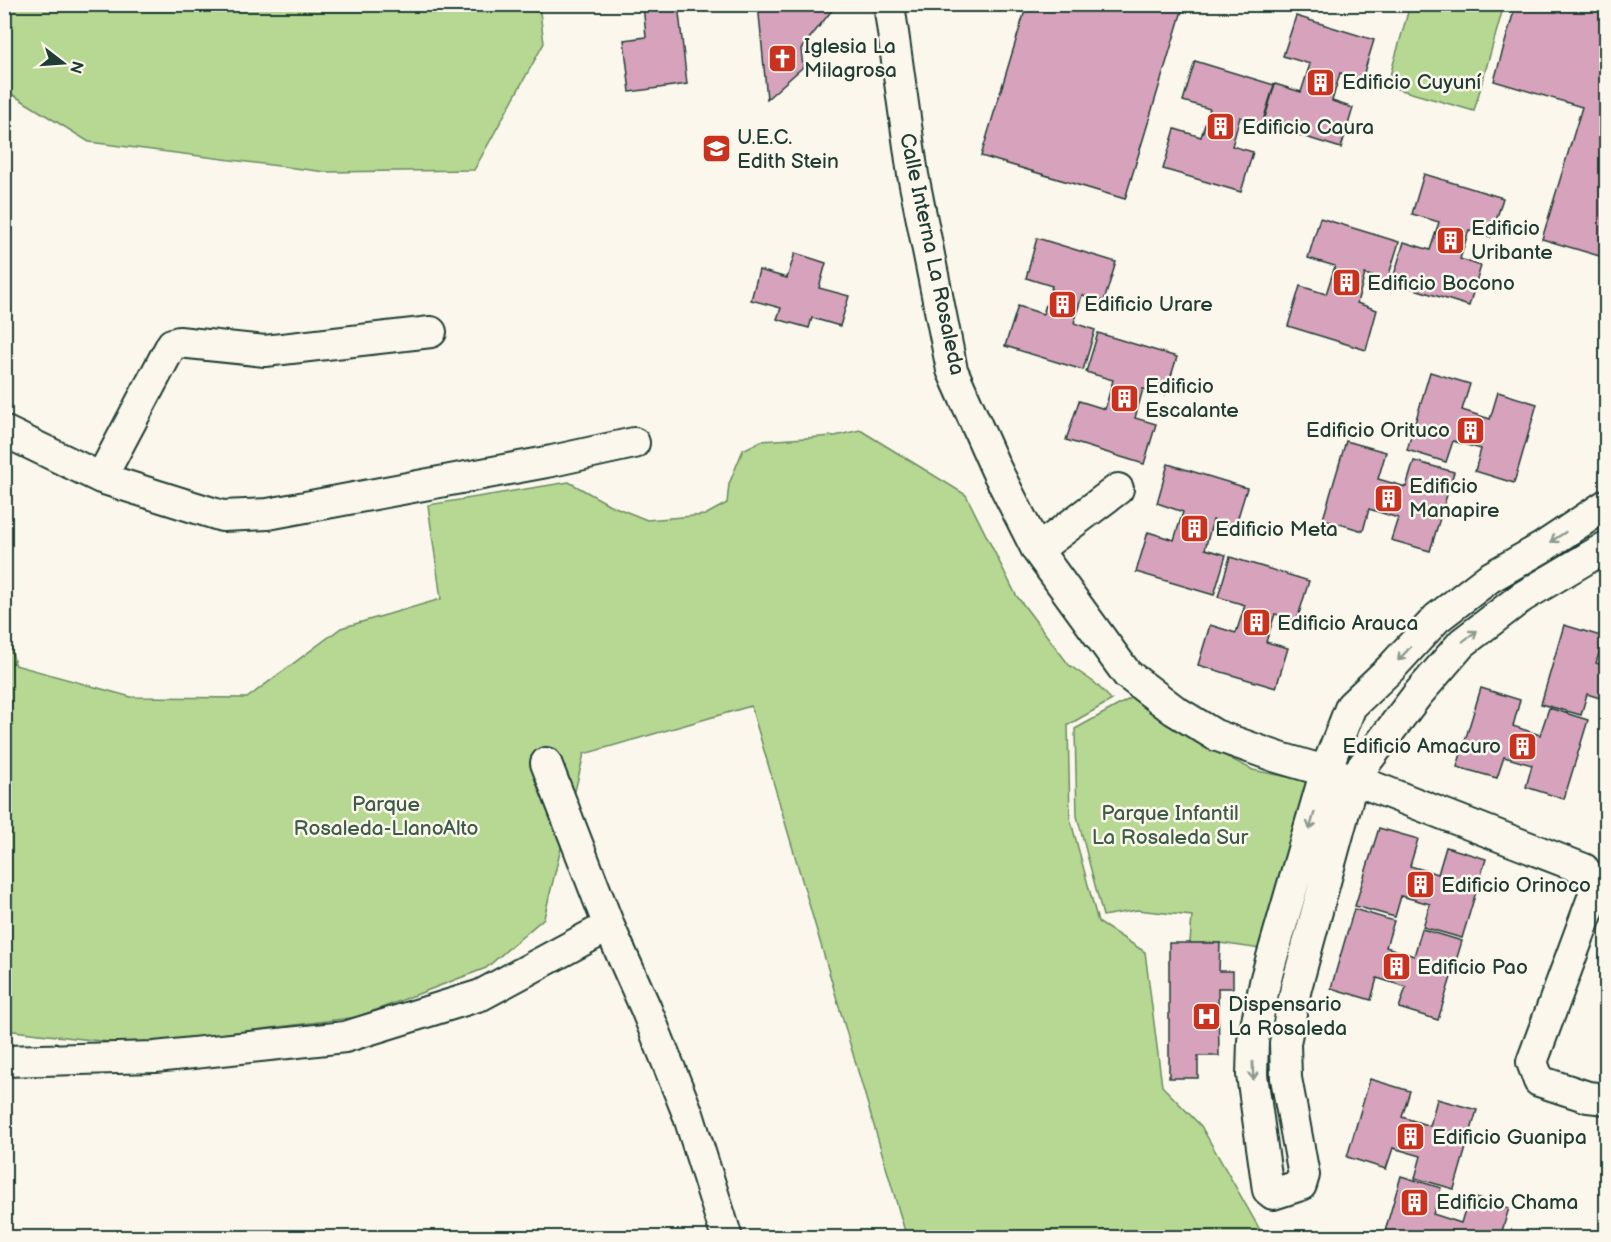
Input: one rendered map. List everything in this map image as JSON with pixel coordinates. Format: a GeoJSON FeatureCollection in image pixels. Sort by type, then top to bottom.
{"type":"FeatureCollection","features":[{"type":"Feature","properties":{"kind":"street","name":"Calle Interna La Rosaleda"},"geometry":{"type":"LineString","coordinates":[[889,4],[913,175],[952,370],[996,469],[1036,550],[1127,674],[1191,722],[1215,735],[1278,757],[1340,774],[1584,869],[1592,882],[1594,895],[1532,1062],[1539,1081],[1588,1097],[1606,1099]]}},
{"type":"Feature","properties":{"kind":"street"},"geometry":{"type":"LineString","coordinates":[[101,478],[172,344],[179,342],[265,351],[430,332]]}},
{"type":"Feature","properties":{"kind":"street"},"geometry":{"type":"LineString","coordinates":[[4,431],[101,478],[222,516],[268,514],[552,461],[634,443]]}},
{"type":"Feature","properties":{"kind":"street"},"geometry":{"type":"LineString","coordinates":[[1036,550],[1118,489]]}},
{"type":"Feature","properties":{"kind":"street"},"geometry":{"type":"LineString","coordinates":[[1606,504],[1543,547],[1490,578],[1437,618],[1391,668],[1351,706],[1340,774],[1285,1043],[1286,1078],[1304,1175],[1301,1185],[1273,1194],[1268,1190],[1254,1087],[1253,1041],[1266,978],[1340,774],[1418,694],[1462,643],[1522,597],[1606,547]]}},
{"type":"Feature","properties":{"kind":"street"},"geometry":{"type":"LineString","coordinates":[[546,763],[609,926],[646,1009],[688,1114],[727,1238]]}},
{"type":"Feature","properties":{"kind":"street"},"geometry":{"type":"LineString","coordinates":[[4,1061],[154,1057],[345,1037],[481,995],[609,926]]}},
{"type":"Feature","properties":{"kind":"green space"},"geometry":{"type":"Polygon","coordinates":[[[4,5],[539,5],[544,43],[474,170],[326,172],[89,142],[5,90],[4,5]]]}},
{"type":"Feature","properties":{"kind":"green space"},"geometry":{"type":"Polygon","coordinates":[[[1410,5],[1504,5],[1474,111],[1387,86],[1410,5]]]}},
{"type":"Feature","properties":{"kind":"green space","name":"Parque Rosaleda-LlanoAlto"},"geometry":{"type":"Polygon","coordinates":[[[860,430],[966,495],[1016,595],[1069,665],[1095,683],[1112,700],[1068,725],[1070,818],[1098,922],[1145,952],[1162,1086],[1201,1126],[1264,1237],[954,1238],[954,1230],[906,1235],[751,706],[584,754],[544,918],[486,968],[358,1017],[135,1045],[5,1030],[4,617],[15,665],[131,697],[247,698],[341,628],[441,599],[428,505],[569,482],[610,505],[647,520],[705,515],[727,503],[729,484],[743,450],[761,441],[835,436],[860,430]]]}},
{"type":"Feature","properties":{"kind":"green space","name":"Parque Infantil La Rosaleda Sur"},"geometry":{"type":"Polygon","coordinates":[[[1144,691],[1208,747],[1253,770],[1322,784],[1274,951],[1220,943],[1190,943],[1192,916],[1137,910],[1103,916],[1077,816],[1075,729],[1144,691]]]}},
{"type":"Feature","properties":{"kind":"building"},"geometry":{"type":"Polygon","coordinates":[[[643,4],[678,4],[687,84],[630,92],[624,40],[646,37],[643,4]]]}},
{"type":"Feature","properties":{"kind":"building","name":"Iglesia La Milagrosa"},"geometry":{"type":"Polygon","coordinates":[[[758,4],[837,4],[801,49],[803,67],[767,99],[758,4]]]}},
{"type":"Feature","properties":{"kind":"building"},"geometry":{"type":"Polygon","coordinates":[[[1027,4],[1184,4],[1125,199],[981,156],[1027,4]]]}},
{"type":"Feature","properties":{"kind":"building"},"geometry":{"type":"Polygon","coordinates":[[[1516,4],[1606,4],[1606,258],[1542,239],[1582,107],[1494,81],[1516,4]]]}},
{"type":"Feature","properties":{"kind":"building","name":"Edificio Cuyuní"},"geometry":{"type":"Polygon","coordinates":[[[1296,16],[1374,40],[1362,79],[1340,73],[1332,101],[1353,108],[1341,148],[1263,124],[1275,84],[1301,92],[1310,64],[1283,56],[1296,16]]]}},
{"type":"Feature","properties":{"kind":"building","name":"Edificio Caura"},"geometry":{"type":"Polygon","coordinates":[[[1195,61],[1274,85],[1262,124],[1240,117],[1232,146],[1253,152],[1241,192],[1163,169],[1175,129],[1201,137],[1210,109],[1183,101],[1195,61]]]}},
{"type":"Feature","properties":{"kind":"building","name":"Edificio Uribante"},"geometry":{"type":"Polygon","coordinates":[[[1424,174],[1503,198],[1491,237],[1469,230],[1460,259],[1481,266],[1469,306],[1392,282],[1404,242],[1430,250],[1439,222],[1412,214],[1424,174]]]}},
{"type":"Feature","properties":{"kind":"building","name":"Edificio Bocono"},"geometry":{"type":"Polygon","coordinates":[[[1320,218],[1399,242],[1387,281],[1365,274],[1357,303],[1377,310],[1366,350],[1288,326],[1300,286],[1326,294],[1335,266],[1308,258],[1320,218]]]}},
{"type":"Feature","properties":{"kind":"building","name":"Edificio Urare"},"geometry":{"type":"Polygon","coordinates":[[[1037,238],[1116,262],[1104,301],[1082,295],[1074,323],[1095,330],[1083,370],[1005,346],[1018,306],[1043,314],[1052,286],[1026,278],[1037,238]]]}},
{"type":"Feature","properties":{"kind":"building"},"geometry":{"type":"Polygon","coordinates":[[[795,253],[826,263],[819,288],[849,296],[840,326],[812,318],[809,328],[777,319],[781,308],[751,300],[759,270],[787,278],[795,253]]]}},
{"type":"Feature","properties":{"kind":"building","name":"Edificio Escalante"},"geometry":{"type":"Polygon","coordinates":[[[1098,333],[1177,357],[1165,395],[1143,389],[1135,418],[1156,424],[1144,464],[1066,440],[1079,401],[1105,409],[1113,380],[1086,372],[1098,333]]]}},
{"type":"Feature","properties":{"kind":"building","name":"Edificio Orituco"},"geometry":{"type":"Polygon","coordinates":[[[1430,372],[1470,384],[1462,410],[1490,419],[1498,392],[1537,404],[1514,483],[1475,471],[1481,449],[1453,441],[1446,462],[1407,450],[1430,372]]]}},
{"type":"Feature","properties":{"kind":"building","name":"Edificio Manapire"},"geometry":{"type":"Polygon","coordinates":[[[1346,441],[1386,452],[1378,479],[1406,487],[1414,461],[1454,472],[1430,551],[1391,540],[1398,518],[1369,509],[1363,531],[1323,519],[1346,441]]]}},
{"type":"Feature","properties":{"kind":"building","name":"Edificio Meta"},"geometry":{"type":"Polygon","coordinates":[[[1168,464],[1247,488],[1235,527],[1213,520],[1205,549],[1226,555],[1214,595],[1136,572],[1148,532],[1174,540],[1183,512],[1157,503],[1168,464]]]}},
{"type":"Feature","properties":{"kind":"building","name":"Edificio Arauca"},"geometry":{"type":"Polygon","coordinates":[[[1230,557],[1309,581],[1297,620],[1275,614],[1266,642],[1288,648],[1276,688],[1198,665],[1210,625],[1236,633],[1245,605],[1218,597],[1230,557]]]}},
{"type":"Feature","properties":{"kind":"building"},"geometry":{"type":"Polygon","coordinates":[[[1564,625],[1604,637],[1596,663],[1606,666],[1606,700],[1587,694],[1581,715],[1541,704],[1564,625]]]}},
{"type":"Feature","properties":{"kind":"building","name":"Edificio Amacuro"},"geometry":{"type":"Polygon","coordinates":[[[1481,688],[1520,700],[1513,726],[1540,735],[1549,708],[1588,720],[1564,799],[1526,787],[1532,765],[1504,757],[1497,778],[1457,767],[1481,688]]]}},
{"type":"Feature","properties":{"kind":"building","name":"Edificio Orinoco"},"geometry":{"type":"Polygon","coordinates":[[[1379,828],[1418,839],[1410,866],[1438,874],[1446,847],[1486,859],[1462,938],[1423,927],[1430,904],[1401,896],[1395,917],[1355,906],[1379,828]]]}},
{"type":"Feature","properties":{"kind":"building","name":"Edificio Pao"},"geometry":{"type":"Polygon","coordinates":[[[1354,909],[1394,921],[1386,947],[1414,956],[1422,929],[1462,941],[1438,1020],[1399,1008],[1406,987],[1377,978],[1371,1000],[1331,988],[1354,909]]]}},
{"type":"Feature","properties":{"kind":"building"},"geometry":{"type":"Polygon","coordinates":[[[1169,943],[1220,943],[1219,971],[1233,971],[1233,988],[1218,988],[1219,1056],[1198,1056],[1198,1078],[1169,1078],[1169,943]]]}},
{"type":"Feature","properties":{"kind":"building","name":"Edificio Guanipa"},"geometry":{"type":"Polygon","coordinates":[[[1370,1079],[1410,1091],[1402,1117],[1430,1126],[1437,1099],[1477,1110],[1454,1189],[1415,1178],[1421,1156],[1393,1148],[1386,1169],[1347,1157],[1370,1079]]]}},
{"type":"Feature","properties":{"kind":"building","name":"Edificio Chama"},"geometry":{"type":"Polygon","coordinates":[[[1401,1176],[1441,1188],[1433,1214],[1461,1223],[1469,1196],[1509,1208],[1500,1238],[1383,1238],[1401,1176]]]}},
{"type":"Feature","properties":{"kind":"place","name":"Iglesia La Milagrosa"},"geometry":{"type":"Point","coordinates":[783,58]}},
{"type":"Feature","properties":{"kind":"place","name":"Edificio Cuyuní"},"geometry":{"type":"Point","coordinates":[1321,82]}},
{"type":"Feature","properties":{"kind":"place","name":"Edificio Caura"},"geometry":{"type":"Point","coordinates":[1221,127]}},
{"type":"Feature","properties":{"kind":"place","name":"U.E.C. Edith Stein"},"geometry":{"type":"Point","coordinates":[716,149]}},
{"type":"Feature","properties":{"kind":"place","name":"Edificio Uribante"},"geometry":{"type":"Point","coordinates":[1450,240]}},
{"type":"Feature","properties":{"kind":"place","name":"Edificio Bocono"},"geometry":{"type":"Point","coordinates":[1346,283]}},
{"type":"Feature","properties":{"kind":"place","name":"Edificio Urare"},"geometry":{"type":"Point","coordinates":[1063,304]}},
{"type":"Feature","properties":{"kind":"place","name":"Edificio Escalante"},"geometry":{"type":"Point","coordinates":[1124,398]}},
{"type":"Feature","properties":{"kind":"place","name":"Edificio Orituco"},"geometry":{"type":"Point","coordinates":[1471,430]}},
{"type":"Feature","properties":{"kind":"place","name":"Edificio Manapire"},"geometry":{"type":"Point","coordinates":[1388,498]}},
{"type":"Feature","properties":{"kind":"place","name":"Edificio Meta"},"geometry":{"type":"Point","coordinates":[1194,529]}},
{"type":"Feature","properties":{"kind":"place","name":"Edificio Arauca"},"geometry":{"type":"Point","coordinates":[1256,623]}},
{"type":"Feature","properties":{"kind":"place","name":"Edificio Amacuro"},"geometry":{"type":"Point","coordinates":[1522,746]}},
{"type":"Feature","properties":{"kind":"place","name":"Edificio Orinoco"},"geometry":{"type":"Point","coordinates":[1420,885]}},
{"type":"Feature","properties":{"kind":"place","name":"Edificio Pao"},"geometry":{"type":"Point","coordinates":[1396,967]}},
{"type":"Feature","properties":{"kind":"place","name":"Dispensario La Rosaleda"},"geometry":{"type":"Point","coordinates":[1207,1016]}},
{"type":"Feature","properties":{"kind":"place","name":"Edificio Guanipa"},"geometry":{"type":"Point","coordinates":[1411,1137]}},
{"type":"Feature","properties":{"kind":"place","name":"Edificio Chama"},"geometry":{"type":"Point","coordinates":[1415,1202]}}]}
